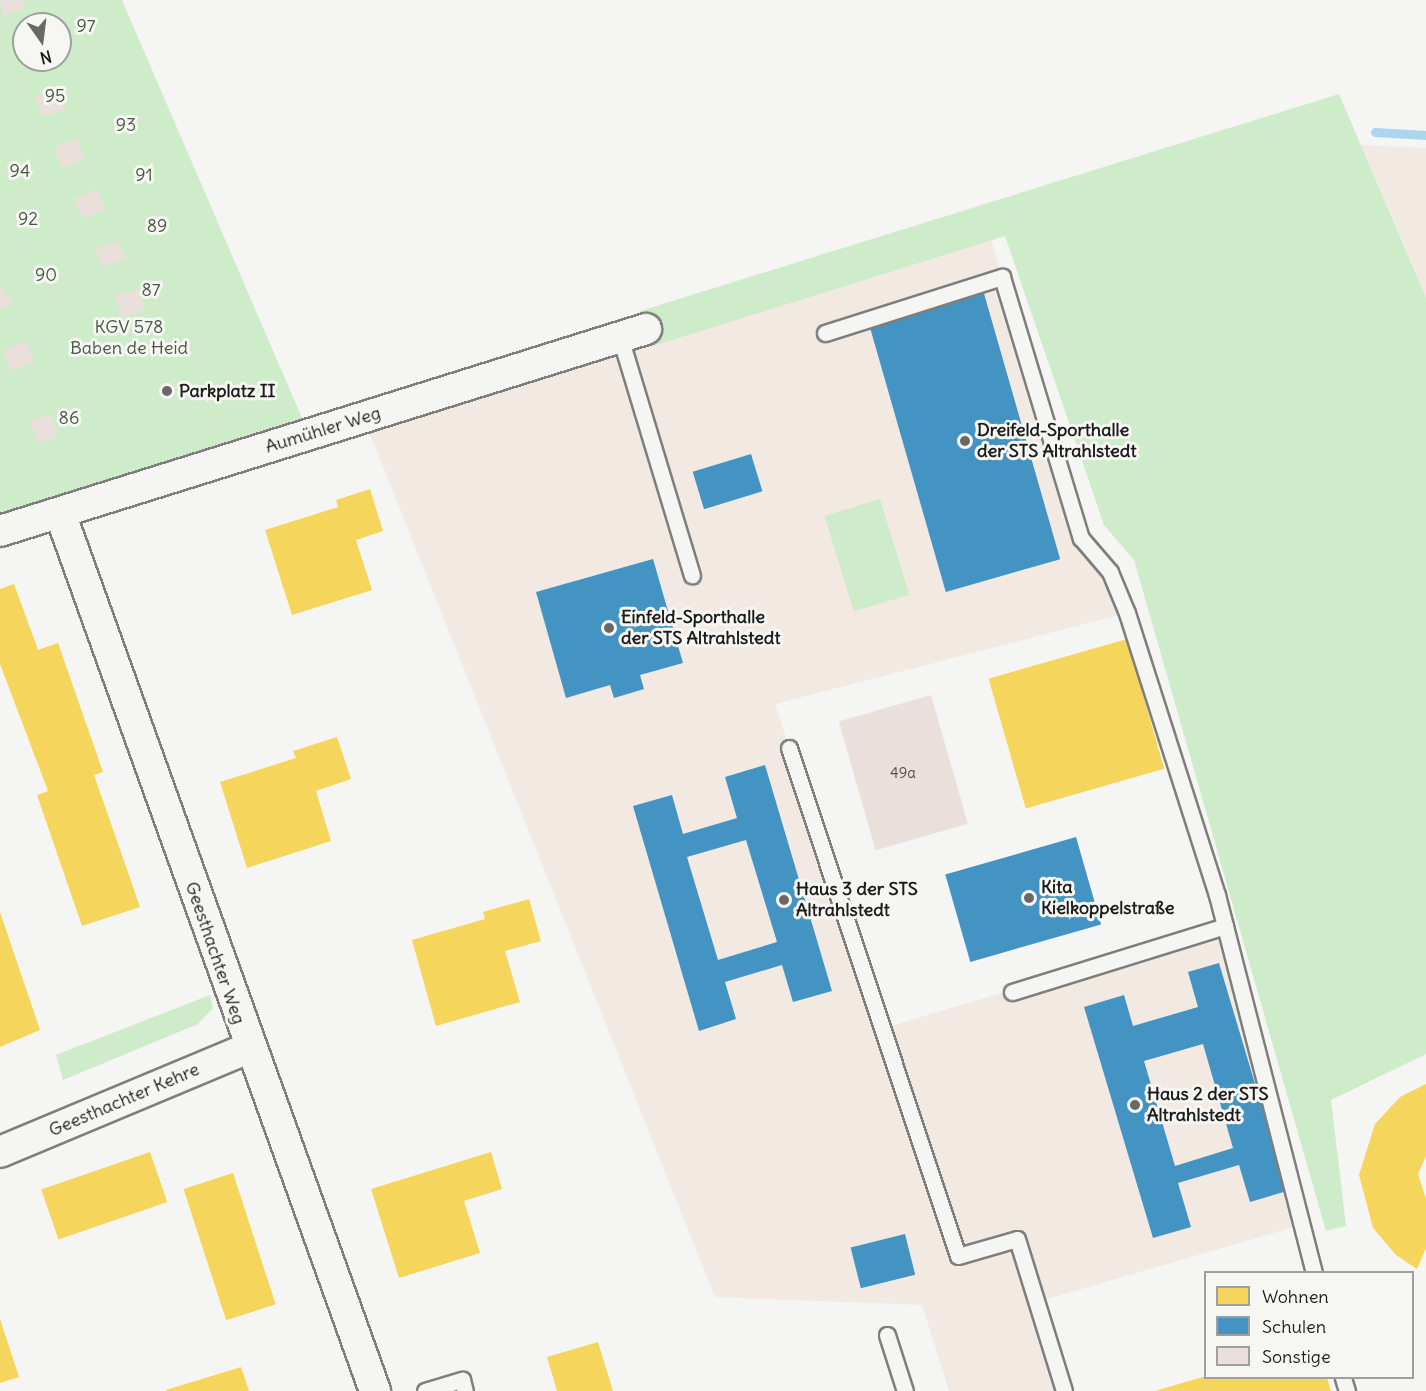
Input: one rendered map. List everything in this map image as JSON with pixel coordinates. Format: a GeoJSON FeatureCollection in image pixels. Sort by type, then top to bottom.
{"type":"FeatureCollection","features":[{"type":"Feature","properties":{"kind":"street","name":"Aumühler Weg"},"geometry":{"type":"LineString","coordinates":[[0,531],[633,333]]}},
{"type":"Feature","properties":{"kind":"street","name":"Geesthachter Weg"},"geometry":{"type":"LineString","coordinates":[[60,513],[249,1048],[375,1391]]}},
{"type":"Feature","properties":{"kind":"street","name":"Geesthachter Kehre"},"geometry":{"type":"LineString","coordinates":[[0,1152],[249,1048]]}},
{"type":"Feature","properties":{"kind":"lane"},"geometry":{"type":"LineString","coordinates":[[825,333],[1002,277],[1081,538],[1110,572],[1127,613],[1225,926],[1314,1271]]}},
{"type":"Feature","properties":{"kind":"lane"},"geometry":{"type":"LineString","coordinates":[[633,333],[692,575]]}},
{"type":"Feature","properties":{"kind":"lane"},"geometry":{"type":"LineString","coordinates":[[789,748],[958,1256],[1017,1239],[1064,1391]]}},
{"type":"Feature","properties":{"kind":"lane"},"geometry":{"type":"LineString","coordinates":[[1012,992],[1225,926]]}},
{"type":"Feature","properties":{"kind":"lane"},"geometry":{"type":"LineString","coordinates":[[887,1335],[905,1391]]}},
{"type":"Feature","properties":{"kind":"lane"},"geometry":{"type":"LineString","coordinates":[[425,1391],[462,1380],[465,1391]]}},
{"type":"Feature","properties":{"kind":"shaded area"},"geometry":{"type":"Polygon","coordinates":[[[1361,145],[1426,148],[1426,297],[1411,260],[1361,145]]]}},
{"type":"Feature","properties":{"kind":"shaded area"},"geometry":{"type":"Polygon","coordinates":[[[986,223],[1081,538],[1127,613],[775,704],[881,1029],[1225,926],[1301,1225],[1037,1302],[1064,1391],[949,1391],[922,1305],[715,1297],[370,434],[620,337],[986,223]]]}},
{"type":"Feature","properties":{"kind":"green space","name":"KGV 578 Baben de Heid"},"geometry":{"type":"Polygon","coordinates":[[[0,0],[122,0],[302,418],[0,514],[0,0]]]}},
{"type":"Feature","properties":{"kind":"green space"},"geometry":{"type":"Polygon","coordinates":[[[1339,94],[1426,297],[1426,1054],[1331,1100],[1346,1226],[1326,1231],[1134,560],[1104,525],[1005,236],[653,346],[640,311],[1339,94]]]}},
{"type":"Feature","properties":{"kind":"green space"},"geometry":{"type":"Polygon","coordinates":[[[880,499],[909,595],[854,612],[825,516],[880,499]]]}},
{"type":"Feature","properties":{"kind":"green space"},"geometry":{"type":"Polygon","coordinates":[[[210,995],[213,1008],[198,1024],[63,1080],[56,1055],[210,995]]]}},
{"type":"Feature","properties":{"kind":"building: Wohnen"},"geometry":{"type":"Polygon","coordinates":[[[370,489],[383,531],[356,540],[372,590],[292,615],[265,530],[338,507],[336,500],[370,489]]]}},
{"type":"Feature","properties":{"kind":"building: Wohnen"},"geometry":{"type":"Polygon","coordinates":[[[14,584],[38,650],[58,643],[103,772],[94,775],[140,907],[82,926],[37,795],[48,791],[0,664],[0,589],[14,584]]]}},
{"type":"Feature","properties":{"kind":"building: Wohnen"},"geometry":{"type":"Polygon","coordinates":[[[1127,639],[1164,769],[1026,808],[989,679],[1127,639]]]}},
{"type":"Feature","properties":{"kind":"building: Wohnen"},"geometry":{"type":"Polygon","coordinates":[[[337,737],[351,779],[316,791],[331,841],[247,868],[220,782],[296,758],[293,751],[337,737]]]}},
{"type":"Feature","properties":{"kind":"building: Wohnen"},"geometry":{"type":"Polygon","coordinates":[[[529,899],[541,941],[505,951],[520,1002],[436,1026],[412,940],[485,919],[483,912],[529,899]]]}},
{"type":"Feature","properties":{"kind":"building: Wohnen"},"geometry":{"type":"Polygon","coordinates":[[[0,912],[40,1030],[0,1047],[0,912]]]}},
{"type":"Feature","properties":{"kind":"building: Wohnen"},"geometry":{"type":"Polygon","coordinates":[[[1426,1084],[1426,1156],[1418,1174],[1426,1199],[1426,1248],[1417,1269],[1396,1255],[1373,1228],[1359,1175],[1375,1124],[1400,1097],[1426,1084]]]}},
{"type":"Feature","properties":{"kind":"building: Wohnen"},"geometry":{"type":"Polygon","coordinates":[[[150,1152],[167,1202],[59,1240],[41,1189],[150,1152]]]}},
{"type":"Feature","properties":{"kind":"building: Wohnen"},"geometry":{"type":"Polygon","coordinates":[[[491,1152],[502,1189],[464,1201],[480,1253],[399,1278],[371,1189],[491,1152]]]}},
{"type":"Feature","properties":{"kind":"building: Wohnen"},"geometry":{"type":"Polygon","coordinates":[[[233,1173],[276,1304],[226,1320],[184,1189],[233,1173]]]}},
{"type":"Feature","properties":{"kind":"building: Wohnen"},"geometry":{"type":"Polygon","coordinates":[[[0,1319],[19,1377],[0,1383],[0,1319]]]}},
{"type":"Feature","properties":{"kind":"building: Wohnen"},"geometry":{"type":"Polygon","coordinates":[[[598,1342],[613,1391],[557,1391],[547,1357],[598,1342]]]}},
{"type":"Feature","properties":{"kind":"building: Wohnen"},"geometry":{"type":"Polygon","coordinates":[[[241,1367],[249,1391],[166,1391],[166,1390],[241,1367]]]}},
{"type":"Feature","properties":{"kind":"building: Wohnen"},"geometry":{"type":"Polygon","coordinates":[[[1204,1377],[1204,1379],[1327,1379],[1331,1391],[1155,1391],[1204,1377]]]}},
{"type":"Feature","properties":{"kind":"building: Schulen","name":"Dreifeld-Sporthalle der STS Altrahlstedt"},"geometry":{"type":"Polygon","coordinates":[[[983,290],[1060,559],[946,592],[869,323],[983,290]]]}},
{"type":"Feature","properties":{"kind":"building: Schulen"},"geometry":{"type":"Polygon","coordinates":[[[751,454],[762,491],[704,509],[693,472],[751,454]]]}},
{"type":"Feature","properties":{"kind":"building: Schulen","name":"Einfeld-Sporthalle der STS Altrahlstedt"},"geometry":{"type":"Polygon","coordinates":[[[653,559],[683,663],[640,675],[644,689],[614,698],[610,685],[566,698],[536,592],[653,559]]]}},
{"type":"Feature","properties":{"kind":"building: Schulen","name":"Haus 3 der STS Altrahlstedt"},"geometry":{"type":"Polygon","coordinates":[[[765,765],[832,991],[793,1002],[782,965],[725,982],[736,1019],[699,1031],[633,806],[672,795],[683,834],[737,818],[725,777],[765,765]],[[746,840],[687,857],[718,960],[777,942],[746,840]]]}},
{"type":"Feature","properties":{"kind":"building: Schulen"},"geometry":{"type":"Polygon","coordinates":[[[1076,837],[1101,924],[970,962],[945,874],[1076,837]]]}},
{"type":"Feature","properties":{"kind":"building: Schulen","name":"Haus 2 der STS Altrahlstedt"},"geometry":{"type":"Polygon","coordinates":[[[1219,963],[1287,1191],[1250,1202],[1239,1165],[1178,1183],[1191,1227],[1153,1238],[1084,1007],[1124,995],[1133,1026],[1198,1007],[1188,972],[1219,963]],[[1203,1044],[1144,1061],[1175,1166],[1233,1148],[1203,1044]]]}},
{"type":"Feature","properties":{"kind":"building: Schulen"},"geometry":{"type":"Polygon","coordinates":[[[905,1234],[915,1275],[861,1288],[851,1248],[905,1234]]]}},
{"type":"Feature","properties":{"kind":"building: Sonstige"},"geometry":{"type":"Polygon","coordinates":[[[0,0],[23,0],[26,8],[3,16],[0,0]]]}},
{"type":"Feature","properties":{"kind":"building: Sonstige"},"geometry":{"type":"Polygon","coordinates":[[[57,88],[65,108],[43,117],[35,97],[57,88]]]}},
{"type":"Feature","properties":{"kind":"building: Sonstige"},"geometry":{"type":"Polygon","coordinates":[[[76,138],[85,159],[63,169],[54,147],[76,138]]]}},
{"type":"Feature","properties":{"kind":"building: Sonstige"},"geometry":{"type":"Polygon","coordinates":[[[97,189],[105,209],[83,218],[75,198],[97,189]]]}},
{"type":"Feature","properties":{"kind":"building: Sonstige"},"geometry":{"type":"Polygon","coordinates":[[[116,241],[127,258],[103,267],[95,249],[116,241]]]}},
{"type":"Feature","properties":{"kind":"building: Sonstige"},"geometry":{"type":"Polygon","coordinates":[[[0,285],[13,304],[0,309],[0,285]]]}},
{"type":"Feature","properties":{"kind":"building: Sonstige"},"geometry":{"type":"Polygon","coordinates":[[[138,288],[146,310],[122,318],[115,297],[138,288]]]}},
{"type":"Feature","properties":{"kind":"building: Sonstige"},"geometry":{"type":"Polygon","coordinates":[[[26,341],[34,361],[11,371],[3,350],[26,341]]]}},
{"type":"Feature","properties":{"kind":"building: Sonstige"},"geometry":{"type":"Polygon","coordinates":[[[51,414],[58,437],[37,443],[30,420],[51,414]]]}},
{"type":"Feature","properties":{"kind":"building: Sonstige"},"geometry":{"type":"Polygon","coordinates":[[[931,695],[968,824],[876,850],[839,721],[931,695]]]}},
{"type":"Feature","properties":{"kind":"waterway"},"geometry":{"type":"LineString","coordinates":[[1375,132],[1426,135]]}},
{"type":"Feature","properties":{"kind":"place","name":"Parkplatz II"},"geometry":{"type":"Point","coordinates":[167,391]}},
{"type":"Feature","properties":{"kind":"place","name":"Dreifeld-Sporthalle der STS Altrahlstedt"},"geometry":{"type":"Point","coordinates":[965,441]}},
{"type":"Feature","properties":{"kind":"place","name":"Einfeld-Sporthalle der STS Altrahlstedt"},"geometry":{"type":"Point","coordinates":[609,628]}},
{"type":"Feature","properties":{"kind":"place","name":"Kita Kielkoppelstraße"},"geometry":{"type":"Point","coordinates":[1029,898]}},
{"type":"Feature","properties":{"kind":"place","name":"Haus 3 der STS Altrahlstedt"},"geometry":{"type":"Point","coordinates":[784,900]}},
{"type":"Feature","properties":{"kind":"place","name":"Haus 2 der STS Altrahlstedt"},"geometry":{"type":"Point","coordinates":[1135,1105]}},
{"type":"Feature","properties":{"kind":"park label","name":"97"},"geometry":{"type":"Point","coordinates":[86,26]}},
{"type":"Feature","properties":{"kind":"park label","name":"95"},"geometry":{"type":"Point","coordinates":[55,96]}},
{"type":"Feature","properties":{"kind":"park label","name":"93"},"geometry":{"type":"Point","coordinates":[126,125]}},
{"type":"Feature","properties":{"kind":"park label","name":"94"},"geometry":{"type":"Point","coordinates":[20,171]}},
{"type":"Feature","properties":{"kind":"park label","name":"91"},"geometry":{"type":"Point","coordinates":[144,175]}},
{"type":"Feature","properties":{"kind":"park label","name":"92"},"geometry":{"type":"Point","coordinates":[28,219]}},
{"type":"Feature","properties":{"kind":"park label","name":"89"},"geometry":{"type":"Point","coordinates":[157,226]}},
{"type":"Feature","properties":{"kind":"park label","name":"90"},"geometry":{"type":"Point","coordinates":[46,275]}},
{"type":"Feature","properties":{"kind":"park label","name":"87"},"geometry":{"type":"Point","coordinates":[151,290]}},
{"type":"Feature","properties":{"kind":"park label","name":"86"},"geometry":{"type":"Point","coordinates":[69,418]}}]}
